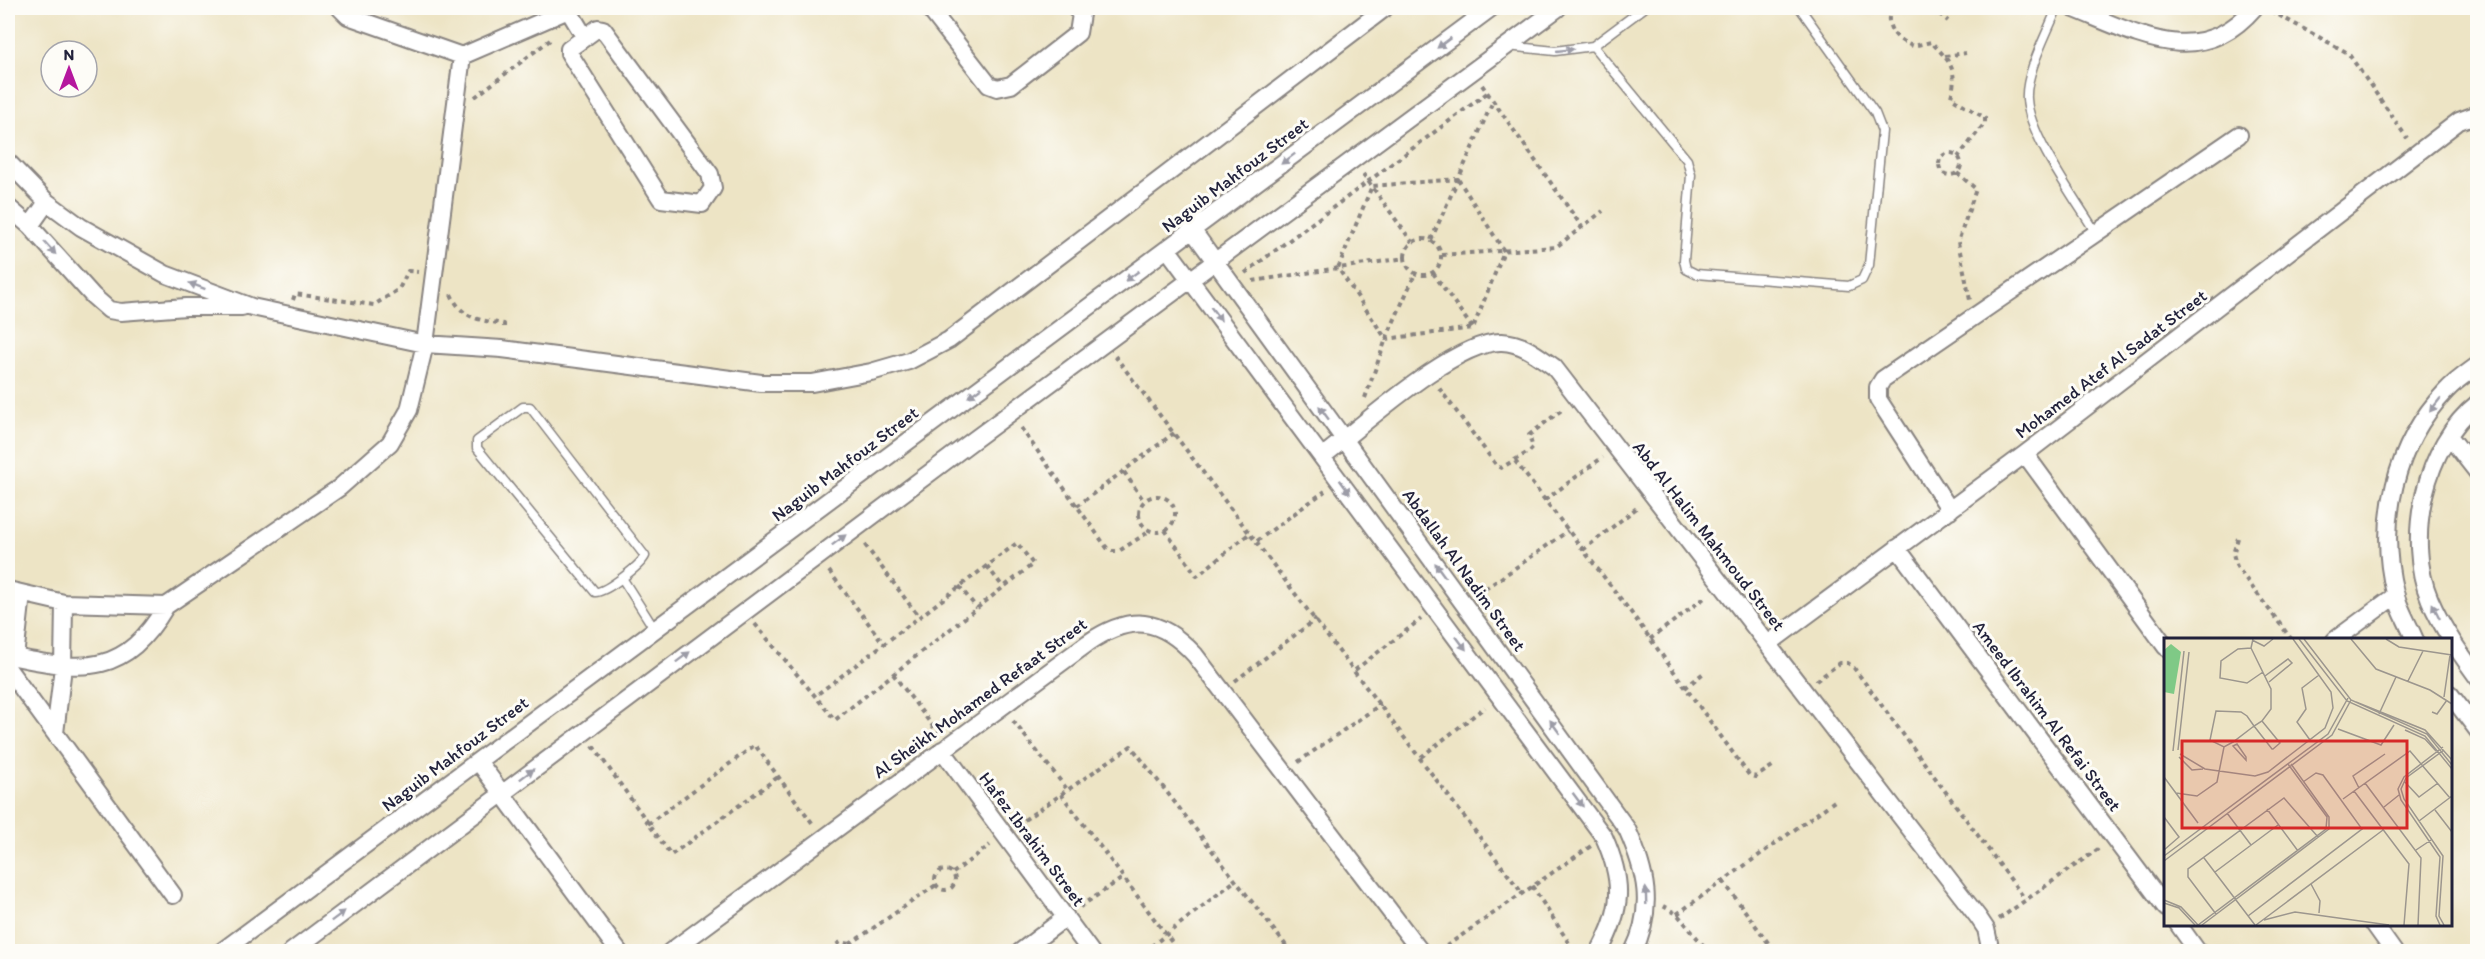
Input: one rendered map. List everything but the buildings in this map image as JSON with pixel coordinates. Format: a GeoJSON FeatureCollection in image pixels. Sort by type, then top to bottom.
{"type":"FeatureCollection","features":[{"type":"Feature","properties":{"kind":"street"},"geometry":{"type":"LineString","coordinates":[[340,8],[348,16],[462,56],[575,19],[603,29],[710,174],[712,188],[702,204],[661,199],[569,53],[575,19]]}},
{"type":"Feature","properties":{"kind":"street"},"geometry":{"type":"LineString","coordinates":[[929,8],[989,85],[1006,88],[1078,33],[1081,14],[1075,8]]}},
{"type":"Feature","properties":{"kind":"street"},"geometry":{"type":"LineString","coordinates":[[8,162],[47,202],[81,227],[146,264],[252,307],[425,344],[502,349],[761,383],[812,383],[871,372],[909,361],[949,340],[1384,8]]}},
{"type":"Feature","properties":{"kind":"street","name":"Naguib Mahfouz Street"},"geometry":{"type":"LineString","coordinates":[[221,951],[1491,8]]}},
{"type":"Feature","properties":{"kind":"street"},"geometry":{"type":"LineString","coordinates":[[291,951],[1010,413],[1558,8]]}},
{"type":"Feature","properties":{"kind":"street"},"geometry":{"type":"LineString","coordinates":[[2072,8],[2150,39],[2174,44],[2198,43],[2222,35],[2242,22],[2254,8]]}},
{"type":"Feature","properties":{"kind":"street"},"geometry":{"type":"LineString","coordinates":[[10,661],[63,667],[87,667],[121,656],[154,626],[166,606],[339,488],[390,443],[409,410],[425,344],[462,56]]}},
{"type":"Feature","properties":{"kind":"street","name":"Mohamed Atef Al Sadat Street"},"geometry":{"type":"LineString","coordinates":[[1768,644],[2025,454],[2459,121],[2478,114]]}},
{"type":"Feature","properties":{"kind":"street"},"geometry":{"type":"LineString","coordinates":[[1950,510],[1878,399],[1878,387],[1883,379],[2239,135]]}},
{"type":"Feature","properties":{"kind":"street"},"geometry":{"type":"LineString","coordinates":[[30,226],[47,202]]}},
{"type":"Feature","properties":{"kind":"street"},"geometry":{"type":"LineString","coordinates":[[8,207],[30,226],[93,296],[109,310],[121,312],[186,307],[252,307]]}},
{"type":"Feature","properties":{"kind":"street","name":"Abdallah Al Nadim Street"},"geometry":{"type":"LineString","coordinates":[[1192,231],[1627,828],[1641,860],[1647,898],[1641,934],[1633,951]]}},
{"type":"Feature","properties":{"kind":"street"},"geometry":{"type":"LineString","coordinates":[[1168,250],[1604,837],[1616,866],[1620,897],[1613,926],[1599,951]]}},
{"type":"Feature","properties":{"kind":"street","name":"Abd Al Halim Mahmoud Street"},"geometry":{"type":"LineString","coordinates":[[1323,456],[1429,374],[1475,346],[1501,342],[1526,347],[1554,367],[1986,929],[1991,951]]}},
{"type":"Feature","properties":{"kind":"street"},"geometry":{"type":"LineString","coordinates":[[2415,638],[2396,595],[2390,565],[2389,520],[2396,476],[2415,430],[2446,391],[2478,365]]}},
{"type":"Feature","properties":{"kind":"street"},"geometry":{"type":"LineString","coordinates":[[2450,638],[2429,598],[2420,559],[2420,520],[2425,482],[2449,436],[2478,403]]}},
{"type":"Feature","properties":{"kind":"street"},"geometry":{"type":"LineString","coordinates":[[2449,436],[2478,474]]}},
{"type":"Feature","properties":{"kind":"street"},"geometry":{"type":"LineString","coordinates":[[2025,454],[2164,644]]}},
{"type":"Feature","properties":{"kind":"street","name":"Ameed Ibrahim Al Refai Street"},"geometry":{"type":"LineString","coordinates":[[1897,548],[2164,905]]}},
{"type":"Feature","properties":{"kind":"street"},"geometry":{"type":"LineString","coordinates":[[166,606],[64,603],[15,592],[10,661],[55,734],[173,895]]}},
{"type":"Feature","properties":{"kind":"street"},"geometry":{"type":"LineString","coordinates":[[2336,638],[2396,595]]}},
{"type":"Feature","properties":{"kind":"street"},"geometry":{"type":"LineString","coordinates":[[55,734],[63,667],[64,603]]}},
{"type":"Feature","properties":{"kind":"street","name":"Al Sheikh Mohamed Refaat Street"},"geometry":{"type":"LineString","coordinates":[[670,951],[1108,629],[1132,623],[1156,625],[1178,637],[1222,690],[1422,951]]}},
{"type":"Feature","properties":{"kind":"street"},"geometry":{"type":"LineString","coordinates":[[2452,641],[2478,678]]}},
{"type":"Feature","properties":{"kind":"street"},"geometry":{"type":"LineString","coordinates":[[2452,695],[2478,731]]}},
{"type":"Feature","properties":{"kind":"street","name":"Hafez Ibrahim Street"},"geometry":{"type":"LineString","coordinates":[[944,748],[1004,834],[1091,951]]}},
{"type":"Feature","properties":{"kind":"street"},"geometry":{"type":"LineString","coordinates":[[478,760],[619,951]]}},
{"type":"Feature","properties":{"kind":"street"},"geometry":{"type":"LineString","coordinates":[[1020,951],[1066,917]]}},
{"type":"Feature","properties":{"kind":"street"},"geometry":{"type":"LineString","coordinates":[[2179,926],[2198,951]]}},
{"type":"Feature","properties":{"kind":"street"},"geometry":{"type":"LineString","coordinates":[[2375,926],[2394,951]]}},
{"type":"Feature","properties":{"kind":"lane"},"geometry":{"type":"LineString","coordinates":[[1507,45],[1556,51],[1593,46],[1644,8]]}},
{"type":"Feature","properties":{"kind":"lane"},"geometry":{"type":"LineString","coordinates":[[1593,46],[1687,160],[1691,175],[1684,260],[1686,269],[1696,274],[1849,286],[1862,280],[1869,265],[1882,131],[1875,113],[1800,8]]}},
{"type":"Feature","properties":{"kind":"lane"},"geometry":{"type":"LineString","coordinates":[[2057,8],[2031,77],[2026,98],[2031,123],[2096,233]]}},
{"type":"Feature","properties":{"kind":"lane"},"geometry":{"type":"LineString","coordinates":[[523,407],[530,407],[645,556],[622,578],[600,592],[595,592],[477,448],[477,441],[523,407]]}},
{"type":"Feature","properties":{"kind":"lane"},"geometry":{"type":"LineString","coordinates":[[622,578],[655,630]]}},
{"type":"Feature","properties":{"kind":"path"},"geometry":{"type":"LineString","coordinates":[[1890,8],[1888,21],[1895,37],[1912,46],[1931,42],[1945,56],[1956,79],[1950,97],[1985,118],[1985,123],[1958,157]]}},
{"type":"Feature","properties":{"kind":"path"},"geometry":{"type":"LineString","coordinates":[[1932,8],[1948,21]]}},
{"type":"Feature","properties":{"kind":"path"},"geometry":{"type":"LineString","coordinates":[[2265,8],[2348,53],[2418,153]]}},
{"type":"Feature","properties":{"kind":"path"},"geometry":{"type":"LineString","coordinates":[[472,101],[575,19]]}},
{"type":"Feature","properties":{"kind":"path"},"geometry":{"type":"LineString","coordinates":[[1945,56],[1966,53]]}},
{"type":"Feature","properties":{"kind":"path"},"geometry":{"type":"LineString","coordinates":[[1472,71],[1582,227]]}},
{"type":"Feature","properties":{"kind":"path"},"geometry":{"type":"LineString","coordinates":[[1231,284],[1487,93]]}},
{"type":"Feature","properties":{"kind":"path"},"geometry":{"type":"LineString","coordinates":[[1431,240],[1493,101]]}},
{"type":"Feature","properties":{"kind":"path"},"geometry":{"type":"LineString","coordinates":[[1949,153],[1958,157],[1961,165],[1957,172],[1945,175],[1939,164],[1940,159],[1949,153]]}},
{"type":"Feature","properties":{"kind":"path"},"geometry":{"type":"LineString","coordinates":[[1353,159],[1412,242]]}},
{"type":"Feature","properties":{"kind":"path"},"geometry":{"type":"LineString","coordinates":[[1957,172],[1976,189],[1959,242],[1973,318]]}},
{"type":"Feature","properties":{"kind":"path"},"geometry":{"type":"LineString","coordinates":[[1372,186],[1458,179]]}},
{"type":"Feature","properties":{"kind":"path"},"geometry":{"type":"LineString","coordinates":[[1458,179],[1504,251]]}},
{"type":"Feature","properties":{"kind":"path"},"geometry":{"type":"LineString","coordinates":[[1338,269],[1372,186]]}},
{"type":"Feature","properties":{"kind":"path"},"geometry":{"type":"LineString","coordinates":[[1442,255],[1556,247],[1603,211]]}},
{"type":"Feature","properties":{"kind":"path"},"geometry":{"type":"LineString","coordinates":[[1424,238],[1438,246],[1442,255],[1440,265],[1433,273],[1415,274],[1408,268],[1405,258],[1406,249],[1412,242],[1424,238]]}},
{"type":"Feature","properties":{"kind":"path"},"geometry":{"type":"LineString","coordinates":[[1473,328],[1504,251]]}},
{"type":"Feature","properties":{"kind":"path"},"geometry":{"type":"LineString","coordinates":[[1231,284],[1405,258]]}},
{"type":"Feature","properties":{"kind":"path"},"geometry":{"type":"LineString","coordinates":[[1338,269],[1386,339]]}},
{"type":"Feature","properties":{"kind":"path"},"geometry":{"type":"LineString","coordinates":[[289,315],[295,294],[374,305],[399,289],[408,271],[434,275]]}},
{"type":"Feature","properties":{"kind":"path"},"geometry":{"type":"LineString","coordinates":[[1433,273],[1485,345]]}},
{"type":"Feature","properties":{"kind":"path"},"geometry":{"type":"LineString","coordinates":[[1364,402],[1386,339],[1415,274]]}},
{"type":"Feature","properties":{"kind":"path"},"geometry":{"type":"LineString","coordinates":[[450,292],[455,305],[466,315],[477,320],[504,324],[502,349]]}},
{"type":"Feature","properties":{"kind":"path"},"geometry":{"type":"LineString","coordinates":[[1386,339],[1473,328]]}},
{"type":"Feature","properties":{"kind":"path"},"geometry":{"type":"LineString","coordinates":[[1105,343],[1381,704],[1522,893]]}},
{"type":"Feature","properties":{"kind":"path"},"geometry":{"type":"LineString","coordinates":[[1429,374],[1497,466],[1501,468],[1533,448],[1529,439],[1532,432],[1578,398]]}},
{"type":"Feature","properties":{"kind":"path"},"geometry":{"type":"LineString","coordinates":[[1010,413],[1112,551],[1119,551],[1150,531],[1165,530],[1174,521],[1172,503],[1155,495],[1144,501],[1139,517],[1150,531]]}},
{"type":"Feature","properties":{"kind":"path"},"geometry":{"type":"LineString","coordinates":[[1077,506],[1174,433]]}},
{"type":"Feature","properties":{"kind":"path"},"geometry":{"type":"LineString","coordinates":[[1545,500],[1616,447]]}},
{"type":"Feature","properties":{"kind":"path"},"geometry":{"type":"LineString","coordinates":[[1515,461],[1650,639],[1749,775],[1756,777],[1774,765]]}},
{"type":"Feature","properties":{"kind":"path"},"geometry":{"type":"LineString","coordinates":[[1124,472],[1144,501]]}},
{"type":"Feature","properties":{"kind":"path"},"geometry":{"type":"LineString","coordinates":[[1257,541],[1341,480]]}},
{"type":"Feature","properties":{"kind":"path"},"geometry":{"type":"LineString","coordinates":[[1582,550],[1653,495]]}},
{"type":"Feature","properties":{"kind":"path"},"geometry":{"type":"LineString","coordinates":[[853,530],[919,617]]}},
{"type":"Feature","properties":{"kind":"path"},"geometry":{"type":"LineString","coordinates":[[1165,530],[1197,576],[1250,532]]}},
{"type":"Feature","properties":{"kind":"path"},"geometry":{"type":"LineString","coordinates":[[1464,604],[1568,531]]}},
{"type":"Feature","properties":{"kind":"path"},"geometry":{"type":"LineString","coordinates":[[2238,538],[2233,554],[2237,567],[2291,638]]}},
{"type":"Feature","properties":{"kind":"path"},"geometry":{"type":"LineString","coordinates":[[744,611],[835,720],[1033,564],[1017,543],[815,696]]}},
{"type":"Feature","properties":{"kind":"path"},"geometry":{"type":"LineString","coordinates":[[818,556],[884,644]]}},
{"type":"Feature","properties":{"kind":"path"},"geometry":{"type":"LineString","coordinates":[[987,566],[1004,587]]}},
{"type":"Feature","properties":{"kind":"path"},"geometry":{"type":"LineString","coordinates":[[1650,639],[1722,585]]}},
{"type":"Feature","properties":{"kind":"path"},"geometry":{"type":"LineString","coordinates":[[959,586],[977,608]]}},
{"type":"Feature","properties":{"kind":"path"},"geometry":{"type":"LineString","coordinates":[[1355,670],[1435,608]]}},
{"type":"Feature","properties":{"kind":"path"},"geometry":{"type":"LineString","coordinates":[[1222,690],[1316,619]]}},
{"type":"Feature","properties":{"kind":"path"},"geometry":{"type":"LineString","coordinates":[[1804,691],[1840,663],[1848,663],[1854,668],[2025,899]]}},
{"type":"Feature","properties":{"kind":"path"},"geometry":{"type":"LineString","coordinates":[[1685,688],[1706,671]]}},
{"type":"Feature","properties":{"kind":"path"},"geometry":{"type":"LineString","coordinates":[[893,674],[944,748]]}},
{"type":"Feature","properties":{"kind":"path"},"geometry":{"type":"LineString","coordinates":[[1421,757],[1500,695]]}},
{"type":"Feature","properties":{"kind":"path"},"geometry":{"type":"LineString","coordinates":[[1284,772],[1381,704]]}},
{"type":"Feature","properties":{"kind":"path"},"geometry":{"type":"LineString","coordinates":[[1001,706],[1067,789]]}},
{"type":"Feature","properties":{"kind":"path"},"geometry":{"type":"LineString","coordinates":[[584,732],[671,855],[778,777]]}},
{"type":"Feature","properties":{"kind":"path"},"geometry":{"type":"LineString","coordinates":[[648,824],[755,746],[823,838]]}},
{"type":"Feature","properties":{"kind":"path"},"geometry":{"type":"LineString","coordinates":[[953,873],[1067,789],[1131,747],[1291,951]]}},
{"type":"Feature","properties":{"kind":"path"},"geometry":{"type":"LineString","coordinates":[[1061,794],[1179,951]]}},
{"type":"Feature","properties":{"kind":"path"},"geometry":{"type":"LineString","coordinates":[[1709,951],[1677,914],[1836,800]]}},
{"type":"Feature","properties":{"kind":"path"},"geometry":{"type":"LineString","coordinates":[[1438,951],[1604,837]]}},
{"type":"Feature","properties":{"kind":"path"},"geometry":{"type":"LineString","coordinates":[[1986,929],[2025,899],[2114,838]]}},
{"type":"Feature","properties":{"kind":"path"},"geometry":{"type":"LineString","coordinates":[[936,885],[935,877],[941,870],[953,873]]}},
{"type":"Feature","properties":{"kind":"path"},"geometry":{"type":"LineString","coordinates":[[936,885],[946,890],[952,887],[955,882],[953,873]]}},
{"type":"Feature","properties":{"kind":"path"},"geometry":{"type":"LineString","coordinates":[[1066,917],[1124,877]]}},
{"type":"Feature","properties":{"kind":"path"},"geometry":{"type":"LineString","coordinates":[[1144,951],[1236,880]]}},
{"type":"Feature","properties":{"kind":"path"},"geometry":{"type":"LineString","coordinates":[[1723,881],[1775,951]]}},
{"type":"Feature","properties":{"kind":"path"},"geometry":{"type":"LineString","coordinates":[[833,951],[834,946],[841,942],[850,944],[936,885]]}},
{"type":"Feature","properties":{"kind":"path"},"geometry":{"type":"LineString","coordinates":[[1532,886],[1575,951]]}},
{"type":"Feature","properties":{"kind":"path"},"geometry":{"type":"LineString","coordinates":[[850,944],[853,951]]}}]}
